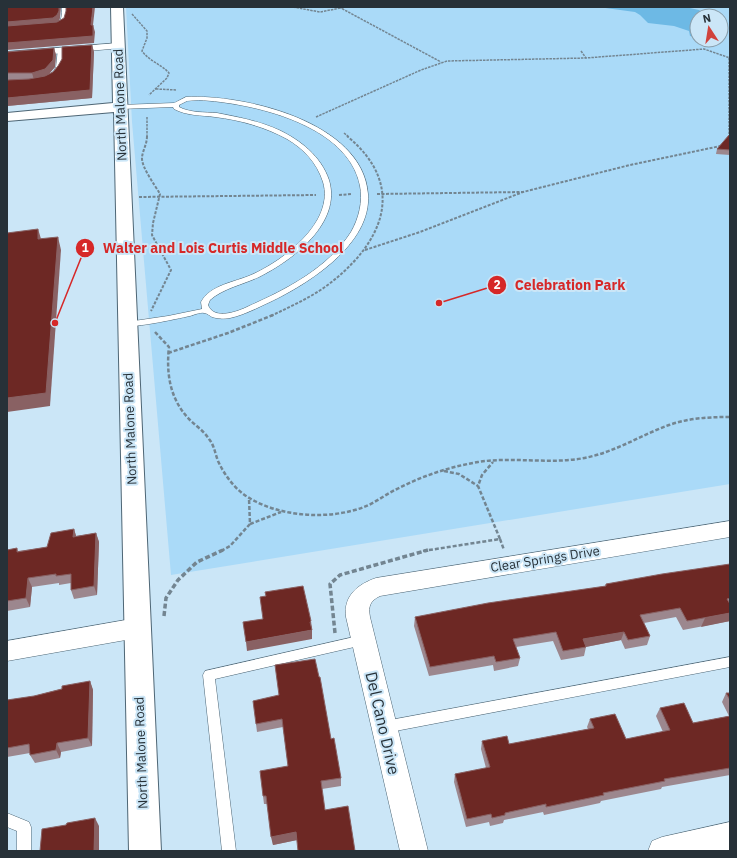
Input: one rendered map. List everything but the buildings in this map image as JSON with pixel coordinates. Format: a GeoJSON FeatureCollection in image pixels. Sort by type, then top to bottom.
{"type":"FeatureCollection","features":[{"type":"Feature","properties":{"kind":"street","name":"North Malone Road"},"geometry":{"type":"LineString","coordinates":[[123,9],[118,46],[145,851]]}},
{"type":"Feature","properties":{"kind":"street"},"geometry":{"type":"LineString","coordinates":[[7,55],[118,46]]}},
{"type":"Feature","properties":{"kind":"street"},"geometry":{"type":"LineString","coordinates":[[7,117],[120,107]]}},
{"type":"Feature","properties":{"kind":"street","name":"Clear Springs Drive"},"geometry":{"type":"LineString","coordinates":[[362,595],[368,590],[376,587],[730,529]]}},
{"type":"Feature","properties":{"kind":"street","name":"Del Cano Drive"},"geometry":{"type":"LineString","coordinates":[[362,595],[356,610],[414,851]]}},
{"type":"Feature","properties":{"kind":"street"},"geometry":{"type":"LineString","coordinates":[[7,651],[137,628]]}},
{"type":"Feature","properties":{"kind":"street"},"geometry":{"type":"LineString","coordinates":[[662,851],[730,836]]}},
{"type":"Feature","properties":{"kind":"lane"},"geometry":{"type":"LineString","coordinates":[[50,28],[62,24],[64,18],[64,7]]}},
{"type":"Feature","properties":{"kind":"lane"},"geometry":{"type":"LineString","coordinates":[[47,80],[57,73],[59,67],[60,50]]}},
{"type":"Feature","properties":{"kind":"lane"},"geometry":{"type":"LineString","coordinates":[[120,107],[176,105],[182,100],[191,99],[229,102],[259,108],[300,121],[323,133],[342,148],[356,164],[364,184],[364,205],[356,228],[340,251],[319,270],[280,295],[238,313],[223,316],[210,313],[206,310],[204,306],[208,297],[264,271],[289,256],[301,245],[310,235],[324,214],[327,204],[327,184],[325,175],[314,158],[306,150],[286,137],[262,126],[234,118],[182,111],[176,108],[176,105]]}},
{"type":"Feature","properties":{"kind":"lane"},"geometry":{"type":"LineString","coordinates":[[127,324],[206,310]]}},
{"type":"Feature","properties":{"kind":"lane"},"geometry":{"type":"LineString","coordinates":[[228,851],[209,675],[363,640]]}},
{"type":"Feature","properties":{"kind":"lane"},"geometry":{"type":"LineString","coordinates":[[384,727],[730,662]]}},
{"type":"Feature","properties":{"kind":"lane"},"geometry":{"type":"LineString","coordinates":[[7,820],[24,827],[24,851]]}},
{"type":"Feature","properties":{"kind":"path"},"geometry":{"type":"LineString","coordinates":[[293,7],[312,11],[346,7]]}},
{"type":"Feature","properties":{"kind":"path"},"geometry":{"type":"LineString","coordinates":[[339,7],[441,62]]}},
{"type":"Feature","properties":{"kind":"path"},"geometry":{"type":"LineString","coordinates":[[123,9],[144,25],[147,31],[147,38],[142,51],[145,56],[166,69],[169,74],[146,101],[148,142],[142,158],[144,166],[160,194],[153,228],[153,239],[168,261],[170,270],[151,309],[150,321],[154,331],[169,347],[169,385],[176,403],[187,418],[207,436],[214,446],[218,461],[227,477],[240,492],[249,498],[273,509],[282,511],[319,514],[337,513],[363,508],[380,497],[426,475],[480,462],[580,459],[611,451],[660,429],[688,420],[711,416],[730,417]]}},
{"type":"Feature","properties":{"kind":"path"},"geometry":{"type":"LineString","coordinates":[[322,120],[315,117],[441,62],[586,58],[704,49],[730,58],[729,144],[630,165],[523,192],[420,232],[364,250]]}},
{"type":"Feature","properties":{"kind":"path"},"geometry":{"type":"LineString","coordinates":[[581,51],[586,58]]}},
{"type":"Feature","properties":{"kind":"path"},"geometry":{"type":"LineString","coordinates":[[156,89],[182,91]]}},
{"type":"Feature","properties":{"kind":"path"},"geometry":{"type":"LineString","coordinates":[[168,353],[253,324],[295,305],[315,294],[336,279],[356,261],[370,243],[381,216],[384,194],[381,179],[374,164],[364,151],[344,133]]}},
{"type":"Feature","properties":{"kind":"path"},"geometry":{"type":"LineString","coordinates":[[478,486],[482,475],[494,461]]}},
{"type":"Feature","properties":{"kind":"path"},"geometry":{"type":"LineString","coordinates":[[336,637],[330,596],[330,584],[340,575],[425,550],[500,539],[478,486],[459,474],[443,471]]}},
{"type":"Feature","properties":{"kind":"path"},"geometry":{"type":"LineString","coordinates":[[249,498],[250,524]]}},
{"type":"Feature","properties":{"kind":"path"},"geometry":{"type":"LineString","coordinates":[[164,616],[166,598],[178,580],[197,562],[230,546],[250,524],[282,511]]}},
{"type":"Feature","properties":{"kind":"shaded area"},"geometry":{"type":"Polygon","coordinates":[[[126,7],[730,7],[730,484],[171,575],[132,122],[126,7]]]}},
{"type":"Feature","properties":{"kind":"shaded area"},"geometry":{"type":"Polygon","coordinates":[[[598,7],[690,8],[689,31],[674,26],[648,23],[635,12],[598,7]]]}},
{"type":"Feature","properties":{"kind":"place","name":"Celebration Park"},"geometry":{"type":"Point","coordinates":[439,303]}},
{"type":"Feature","properties":{"kind":"place","name":"Walter and Lois Curtis Middle School"},"geometry":{"type":"Point","coordinates":[55,323]}}]}
